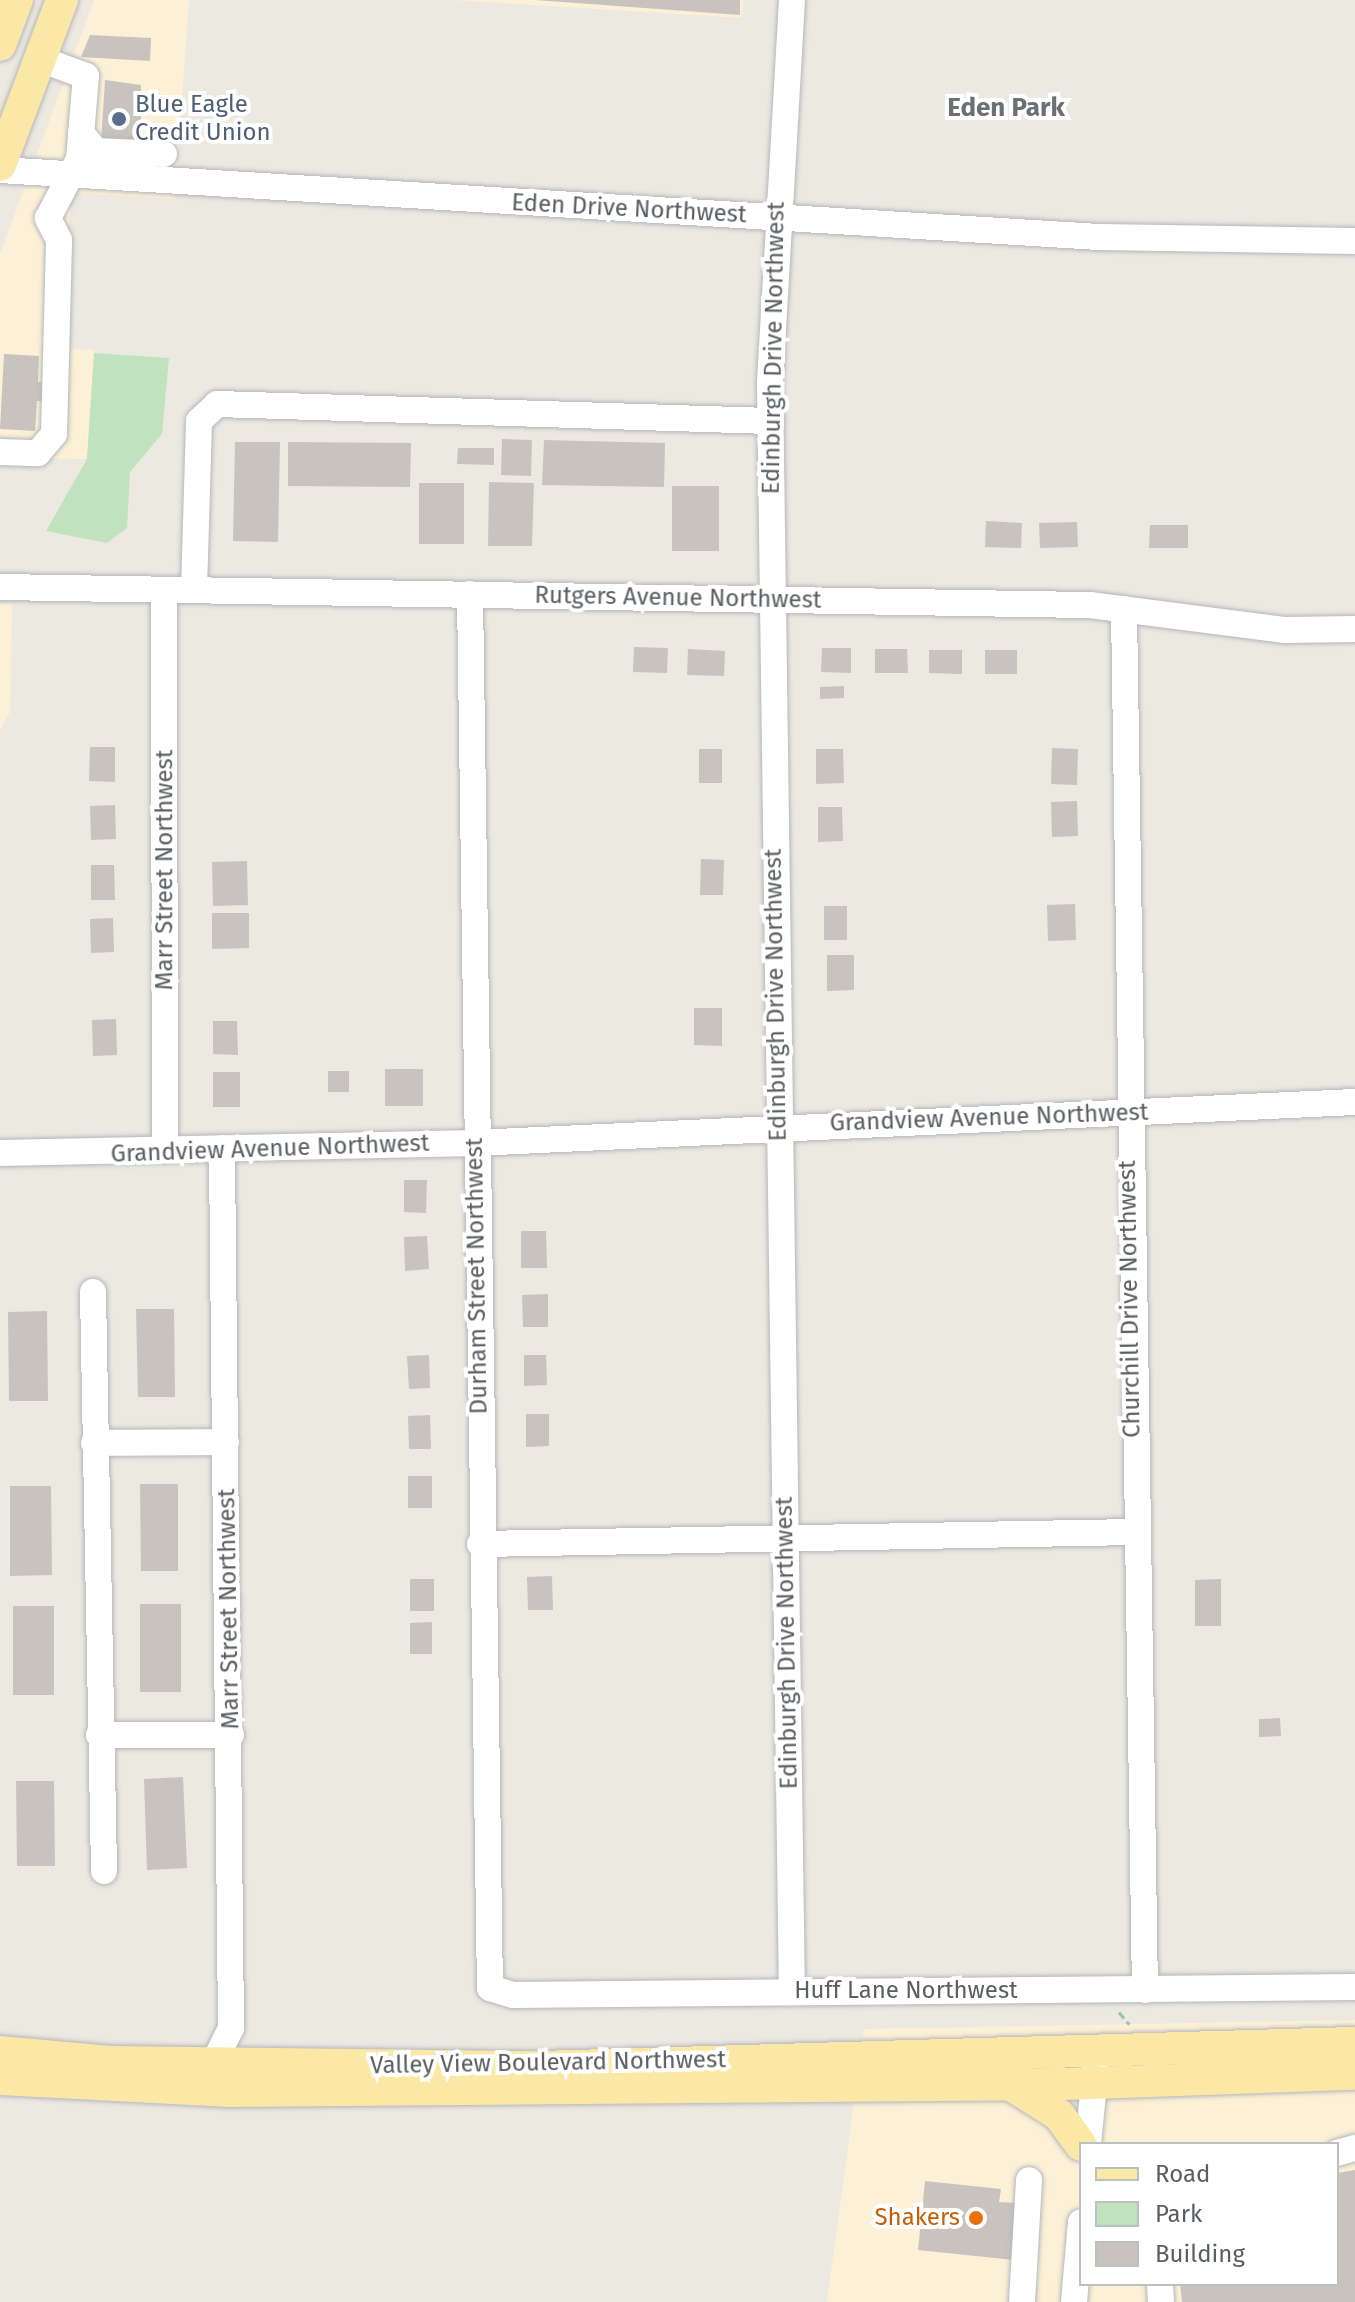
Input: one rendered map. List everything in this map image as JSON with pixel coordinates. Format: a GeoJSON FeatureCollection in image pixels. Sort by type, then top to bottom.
{"type":"FeatureCollection","features":[{"type":"Feature","properties":{"kind":"main road"},"geometry":{"type":"LineString","coordinates":[[0,45],[17,0]]}},
{"type":"Feature","properties":{"kind":"main road"},"geometry":{"type":"LineString","coordinates":[[0,167],[62,0]]}},
{"type":"Feature","properties":{"kind":"main road","name":"Valley View Boulevard Northwest"},"geometry":{"type":"LineString","coordinates":[[0,2052],[213,2064],[540,2067],[1355,2043]]}},
{"type":"Feature","properties":{"kind":"main road","name":"Valley View Boulevard Northwest"},"geometry":{"type":"LineString","coordinates":[[0,2079],[230,2091],[1011,2085],[1355,2074]]}},
{"type":"Feature","properties":{"kind":"main road"},"geometry":{"type":"LineString","coordinates":[[1011,2085],[1059,2115],[1079,2142]]}},
{"type":"Feature","properties":{"kind":"street","name":"Edinburgh Drive Northwest"},"geometry":{"type":"LineString","coordinates":[[792,0],[775,218],[771,421],[792,1992]]}},
{"type":"Feature","properties":{"kind":"street"},"geometry":{"type":"LineString","coordinates":[[0,442],[27,444],[39,436],[52,340],[59,240],[48,218],[69,177],[81,133],[86,76],[40,59]]}},
{"type":"Feature","properties":{"kind":"street"},"geometry":{"type":"LineString","coordinates":[[81,133],[96,151],[164,154]]}},
{"type":"Feature","properties":{"kind":"street","name":"Eden Drive Northwest"},"geometry":{"type":"LineString","coordinates":[[0,167],[69,177],[775,218],[1259,244],[1355,241]]}},
{"type":"Feature","properties":{"kind":"street"},"geometry":{"type":"LineString","coordinates":[[0,452],[38,453],[51,442],[58,357],[52,340]]}},
{"type":"Feature","properties":{"kind":"street"},"geometry":{"type":"LineString","coordinates":[[194,590],[199,421],[217,404],[771,421]]}},
{"type":"Feature","properties":{"kind":"street","name":"Rutgers Avenue Northwest"},"geometry":{"type":"LineString","coordinates":[[0,587],[1124,609],[1285,630],[1355,629]]}},
{"type":"Feature","properties":{"kind":"street","name":"Marr Street Northwest"},"geometry":{"type":"LineString","coordinates":[[164,590],[165,1150]]}},
{"type":"Feature","properties":{"kind":"street","name":"Durham Street Northwest"},"geometry":{"type":"LineString","coordinates":[[470,594],[484,1959]]}},
{"type":"Feature","properties":{"kind":"street","name":"Churchill Drive Northwest"},"geometry":{"type":"LineString","coordinates":[[1124,609],[1133,1532],[1145,1990]]}},
{"type":"Feature","properties":{"kind":"street","name":"Grandview Avenue Northwest"},"geometry":{"type":"LineString","coordinates":[[0,1153],[475,1143],[779,1125],[1128,1116],[1355,1102]]}},
{"type":"Feature","properties":{"kind":"street","name":"Marr Street Northwest"},"geometry":{"type":"LineString","coordinates":[[213,2064],[231,2028],[231,1735],[222,1148]]}},
{"type":"Feature","properties":{"kind":"street"},"geometry":{"type":"LineString","coordinates":[[93,1292],[99,1735],[104,1871]]}},
{"type":"Feature","properties":{"kind":"street"},"geometry":{"type":"LineString","coordinates":[[94,1443],[226,1442]]}},
{"type":"Feature","properties":{"kind":"street"},"geometry":{"type":"LineString","coordinates":[[480,1544],[1133,1532]]}},
{"type":"Feature","properties":{"kind":"street"},"geometry":{"type":"LineString","coordinates":[[99,1735],[231,1735]]}},
{"type":"Feature","properties":{"kind":"street","name":"Huff Lane Northwest"},"geometry":{"type":"LineString","coordinates":[[484,1959],[490,1988],[513,1995],[1355,1987]]}},
{"type":"Feature","properties":{"kind":"street"},"geometry":{"type":"LineString","coordinates":[[1088,2142],[1097,2049]]}},
{"type":"Feature","properties":{"kind":"street"},"geometry":{"type":"LineString","coordinates":[[1022,2302],[1029,2180]]}},
{"type":"Feature","properties":{"kind":"street"},"geometry":{"type":"LineString","coordinates":[[1074,2302],[1079,2245]]}},
{"type":"Feature","properties":{"kind":"shaded area"},"geometry":{"type":"Polygon","coordinates":[[[94,0],[189,0],[175,199],[71,193],[62,348],[94,350],[87,459],[0,458],[0,254],[94,0]]]}},
{"type":"Feature","properties":{"kind":"shaded area"},"geometry":{"type":"Polygon","coordinates":[[[452,0],[743,0],[742,18],[452,0]]]}},
{"type":"Feature","properties":{"kind":"shaded area"},"geometry":{"type":"Polygon","coordinates":[[[0,604],[12,604],[10,712],[0,730],[0,604]]]}},
{"type":"Feature","properties":{"kind":"shaded area"},"geometry":{"type":"Polygon","coordinates":[[[1355,2020],[1355,2302],[827,2302],[864,2029],[1355,2020]]]}},
{"type":"Feature","properties":{"kind":"green space"},"geometry":{"type":"Polygon","coordinates":[[[94,353],[169,358],[162,434],[130,472],[127,528],[107,543],[46,531],[87,459],[94,353]]]}},
{"type":"Feature","properties":{"kind":"building"},"geometry":{"type":"Polygon","coordinates":[[[535,0],[740,0],[740,15],[535,0]]]}},
{"type":"Feature","properties":{"kind":"building"},"geometry":{"type":"Polygon","coordinates":[[[90,35],[151,38],[150,61],[81,57],[90,35]]]}},
{"type":"Feature","properties":{"kind":"building"},"geometry":{"type":"Polygon","coordinates":[[[105,80],[141,85],[141,148],[101,142],[105,80]]]}},
{"type":"Feature","properties":{"kind":"building"},"geometry":{"type":"Polygon","coordinates":[[[4,354],[39,356],[38,382],[56,383],[55,402],[37,401],[35,431],[0,429],[4,354]]]}},
{"type":"Feature","properties":{"kind":"building"},"geometry":{"type":"Polygon","coordinates":[[[502,439],[532,440],[531,476],[501,475],[502,439]]]}},
{"type":"Feature","properties":{"kind":"building"},"geometry":{"type":"Polygon","coordinates":[[[544,440],[665,443],[664,487],[542,485],[544,440]]]}},
{"type":"Feature","properties":{"kind":"building"},"geometry":{"type":"Polygon","coordinates":[[[235,442],[280,442],[278,542],[233,541],[235,442]]]}},
{"type":"Feature","properties":{"kind":"building"},"geometry":{"type":"Polygon","coordinates":[[[288,442],[411,443],[410,487],[288,486],[288,442]]]}},
{"type":"Feature","properties":{"kind":"building"},"geometry":{"type":"Polygon","coordinates":[[[458,448],[494,448],[494,465],[457,464],[458,448]]]}},
{"type":"Feature","properties":{"kind":"building"},"geometry":{"type":"Polygon","coordinates":[[[489,482],[534,483],[532,546],[488,546],[489,482]]]}},
{"type":"Feature","properties":{"kind":"building"},"geometry":{"type":"Polygon","coordinates":[[[419,483],[464,483],[464,544],[419,544],[419,483]]]}},
{"type":"Feature","properties":{"kind":"building"},"geometry":{"type":"Polygon","coordinates":[[[672,486],[719,486],[719,551],[672,551],[672,486]]]}},
{"type":"Feature","properties":{"kind":"building"},"geometry":{"type":"Polygon","coordinates":[[[986,521],[1022,523],[1021,548],[985,547],[986,521]]]}},
{"type":"Feature","properties":{"kind":"building"},"geometry":{"type":"Polygon","coordinates":[[[1077,522],[1078,547],[1040,548],[1039,523],[1077,522]]]}},
{"type":"Feature","properties":{"kind":"building"},"geometry":{"type":"Polygon","coordinates":[[[1150,525],[1188,525],[1188,548],[1149,548],[1150,525]]]}},
{"type":"Feature","properties":{"kind":"building"},"geometry":{"type":"Polygon","coordinates":[[[634,647],[668,648],[667,673],[633,672],[634,647]]]}},
{"type":"Feature","properties":{"kind":"building"},"geometry":{"type":"Polygon","coordinates":[[[822,648],[851,648],[851,673],[821,672],[822,648]]]}},
{"type":"Feature","properties":{"kind":"building"},"geometry":{"type":"Polygon","coordinates":[[[688,649],[725,651],[724,676],[687,675],[688,649]]]}},
{"type":"Feature","properties":{"kind":"building"},"geometry":{"type":"Polygon","coordinates":[[[875,649],[907,649],[908,673],[875,673],[875,649]]]}},
{"type":"Feature","properties":{"kind":"building"},"geometry":{"type":"Polygon","coordinates":[[[929,650],[962,650],[962,674],[929,673],[929,650]]]}},
{"type":"Feature","properties":{"kind":"building"},"geometry":{"type":"Polygon","coordinates":[[[985,650],[1017,650],[1017,674],[985,674],[985,650]]]}},
{"type":"Feature","properties":{"kind":"building"},"geometry":{"type":"Polygon","coordinates":[[[844,686],[844,698],[820,699],[820,687],[844,686]]]}},
{"type":"Feature","properties":{"kind":"building"},"geometry":{"type":"Polygon","coordinates":[[[90,747],[115,747],[115,782],[89,781],[90,747]]]}},
{"type":"Feature","properties":{"kind":"building"},"geometry":{"type":"Polygon","coordinates":[[[1052,748],[1078,749],[1077,785],[1051,784],[1052,748]]]}},
{"type":"Feature","properties":{"kind":"building"},"geometry":{"type":"Polygon","coordinates":[[[699,749],[722,749],[722,783],[699,783],[699,749]]]}},
{"type":"Feature","properties":{"kind":"building"},"geometry":{"type":"Polygon","coordinates":[[[816,749],[843,749],[844,783],[816,784],[816,749]]]}},
{"type":"Feature","properties":{"kind":"building"},"geometry":{"type":"Polygon","coordinates":[[[1077,801],[1078,836],[1052,837],[1051,802],[1077,801]]]}},
{"type":"Feature","properties":{"kind":"building"},"geometry":{"type":"Polygon","coordinates":[[[115,805],[116,839],[91,840],[90,806],[115,805]]]}},
{"type":"Feature","properties":{"kind":"building"},"geometry":{"type":"Polygon","coordinates":[[[818,807],[842,807],[843,841],[818,842],[818,807]]]}},
{"type":"Feature","properties":{"kind":"building"},"geometry":{"type":"Polygon","coordinates":[[[701,859],[724,860],[723,895],[700,895],[701,859]]]}},
{"type":"Feature","properties":{"kind":"building"},"geometry":{"type":"Polygon","coordinates":[[[247,861],[248,905],[213,906],[212,862],[247,861]]]}},
{"type":"Feature","properties":{"kind":"building"},"geometry":{"type":"Polygon","coordinates":[[[91,865],[114,865],[115,900],[91,900],[91,865]]]}},
{"type":"Feature","properties":{"kind":"building"},"geometry":{"type":"Polygon","coordinates":[[[1075,904],[1076,940],[1048,941],[1047,905],[1075,904]]]}},
{"type":"Feature","properties":{"kind":"building"},"geometry":{"type":"Polygon","coordinates":[[[824,906],[847,906],[847,940],[824,940],[824,906]]]}},
{"type":"Feature","properties":{"kind":"building"},"geometry":{"type":"Polygon","coordinates":[[[212,913],[249,913],[249,948],[212,949],[212,913]]]}},
{"type":"Feature","properties":{"kind":"building"},"geometry":{"type":"Polygon","coordinates":[[[113,918],[114,952],[91,953],[90,919],[113,918]]]}},
{"type":"Feature","properties":{"kind":"building"},"geometry":{"type":"Polygon","coordinates":[[[827,955],[854,955],[854,990],[827,991],[827,955]]]}},
{"type":"Feature","properties":{"kind":"building"},"geometry":{"type":"Polygon","coordinates":[[[694,1008],[722,1008],[722,1046],[694,1045],[694,1008]]]}},
{"type":"Feature","properties":{"kind":"building"},"geometry":{"type":"Polygon","coordinates":[[[116,1019],[117,1055],[93,1056],[92,1020],[116,1019]]]}},
{"type":"Feature","properties":{"kind":"building"},"geometry":{"type":"Polygon","coordinates":[[[213,1021],[237,1021],[238,1055],[213,1054],[213,1021]]]}},
{"type":"Feature","properties":{"kind":"building"},"geometry":{"type":"Polygon","coordinates":[[[385,1069],[423,1069],[423,1106],[385,1106],[385,1069]]]}},
{"type":"Feature","properties":{"kind":"building"},"geometry":{"type":"Polygon","coordinates":[[[328,1071],[349,1071],[349,1092],[328,1092],[328,1071]]]}},
{"type":"Feature","properties":{"kind":"building"},"geometry":{"type":"Polygon","coordinates":[[[213,1072],[240,1072],[240,1107],[213,1107],[213,1072]]]}},
{"type":"Feature","properties":{"kind":"building"},"geometry":{"type":"Polygon","coordinates":[[[404,1180],[427,1180],[426,1213],[404,1212],[404,1180]]]}},
{"type":"Feature","properties":{"kind":"building"},"geometry":{"type":"Polygon","coordinates":[[[521,1231],[546,1231],[547,1268],[521,1268],[521,1231]]]}},
{"type":"Feature","properties":{"kind":"building"},"geometry":{"type":"Polygon","coordinates":[[[427,1236],[429,1269],[405,1271],[404,1237],[427,1236]]]}},
{"type":"Feature","properties":{"kind":"building"},"geometry":{"type":"Polygon","coordinates":[[[548,1294],[548,1327],[523,1327],[522,1295],[548,1294]]]}},
{"type":"Feature","properties":{"kind":"building"},"geometry":{"type":"Polygon","coordinates":[[[136,1309],[174,1309],[175,1397],[138,1397],[136,1309]]]}},
{"type":"Feature","properties":{"kind":"building"},"geometry":{"type":"Polygon","coordinates":[[[47,1311],[48,1401],[9,1401],[8,1312],[47,1311]]]}},
{"type":"Feature","properties":{"kind":"building"},"geometry":{"type":"Polygon","coordinates":[[[429,1355],[430,1388],[409,1389],[407,1356],[429,1355]]]}},
{"type":"Feature","properties":{"kind":"building"},"geometry":{"type":"Polygon","coordinates":[[[524,1355],[546,1355],[547,1385],[524,1386],[524,1355]]]}},
{"type":"Feature","properties":{"kind":"building"},"geometry":{"type":"Polygon","coordinates":[[[526,1414],[549,1414],[549,1446],[526,1447],[526,1414]]]}},
{"type":"Feature","properties":{"kind":"building"},"geometry":{"type":"Polygon","coordinates":[[[430,1415],[431,1449],[409,1449],[408,1416],[430,1415]]]}},
{"type":"Feature","properties":{"kind":"building"},"geometry":{"type":"Polygon","coordinates":[[[408,1476],[432,1476],[432,1508],[408,1508],[408,1476]]]}},
{"type":"Feature","properties":{"kind":"building"},"geometry":{"type":"Polygon","coordinates":[[[140,1484],[178,1484],[178,1571],[141,1571],[140,1484]]]}},
{"type":"Feature","properties":{"kind":"building"},"geometry":{"type":"Polygon","coordinates":[[[10,1486],[51,1486],[52,1575],[10,1576],[10,1486]]]}},
{"type":"Feature","properties":{"kind":"building"},"geometry":{"type":"Polygon","coordinates":[[[552,1576],[553,1610],[528,1610],[527,1577],[552,1576]]]}},
{"type":"Feature","properties":{"kind":"building"},"geometry":{"type":"Polygon","coordinates":[[[410,1579],[434,1579],[434,1611],[410,1611],[410,1579]]]}},
{"type":"Feature","properties":{"kind":"building"},"geometry":{"type":"Polygon","coordinates":[[[1221,1579],[1221,1626],[1195,1626],[1195,1580],[1221,1579]]]}},
{"type":"Feature","properties":{"kind":"building"},"geometry":{"type":"Polygon","coordinates":[[[140,1604],[181,1604],[181,1692],[140,1692],[140,1604]]]}},
{"type":"Feature","properties":{"kind":"building"},"geometry":{"type":"Polygon","coordinates":[[[13,1606],[54,1606],[54,1695],[13,1695],[13,1606]]]}},
{"type":"Feature","properties":{"kind":"building"},"geometry":{"type":"Polygon","coordinates":[[[432,1622],[432,1654],[410,1654],[410,1623],[432,1622]]]}},
{"type":"Feature","properties":{"kind":"building"},"geometry":{"type":"Polygon","coordinates":[[[1280,1718],[1281,1736],[1259,1737],[1259,1719],[1280,1718]]]}},
{"type":"Feature","properties":{"kind":"building"},"geometry":{"type":"Polygon","coordinates":[[[183,1777],[187,1868],[147,1870],[144,1779],[183,1777]]]}},
{"type":"Feature","properties":{"kind":"building"},"geometry":{"type":"Polygon","coordinates":[[[16,1781],[54,1781],[55,1866],[17,1866],[16,1781]]]}},
{"type":"Feature","properties":{"kind":"building"},"geometry":{"type":"Polygon","coordinates":[[[1355,2170],[1355,2302],[1182,2302],[1180,2286],[1339,2286],[1339,2173],[1355,2170]]]}},
{"type":"Feature","properties":{"kind":"building"},"geometry":{"type":"Polygon","coordinates":[[[925,2181],[1001,2189],[999,2202],[1019,2203],[1014,2260],[918,2250],[925,2181]]]}},
{"type":"Feature","properties":{"kind":"place","name":"Blue Eagle Credit Union"},"geometry":{"type":"Point","coordinates":[119,119]}},
{"type":"Feature","properties":{"kind":"place","name":"Shakers"},"geometry":{"type":"Point","coordinates":[976,2218]}},
{"type":"Feature","properties":{"kind":"district","name":"Eden Park"},"geometry":{"type":"Point","coordinates":[1006,108]}}]}
